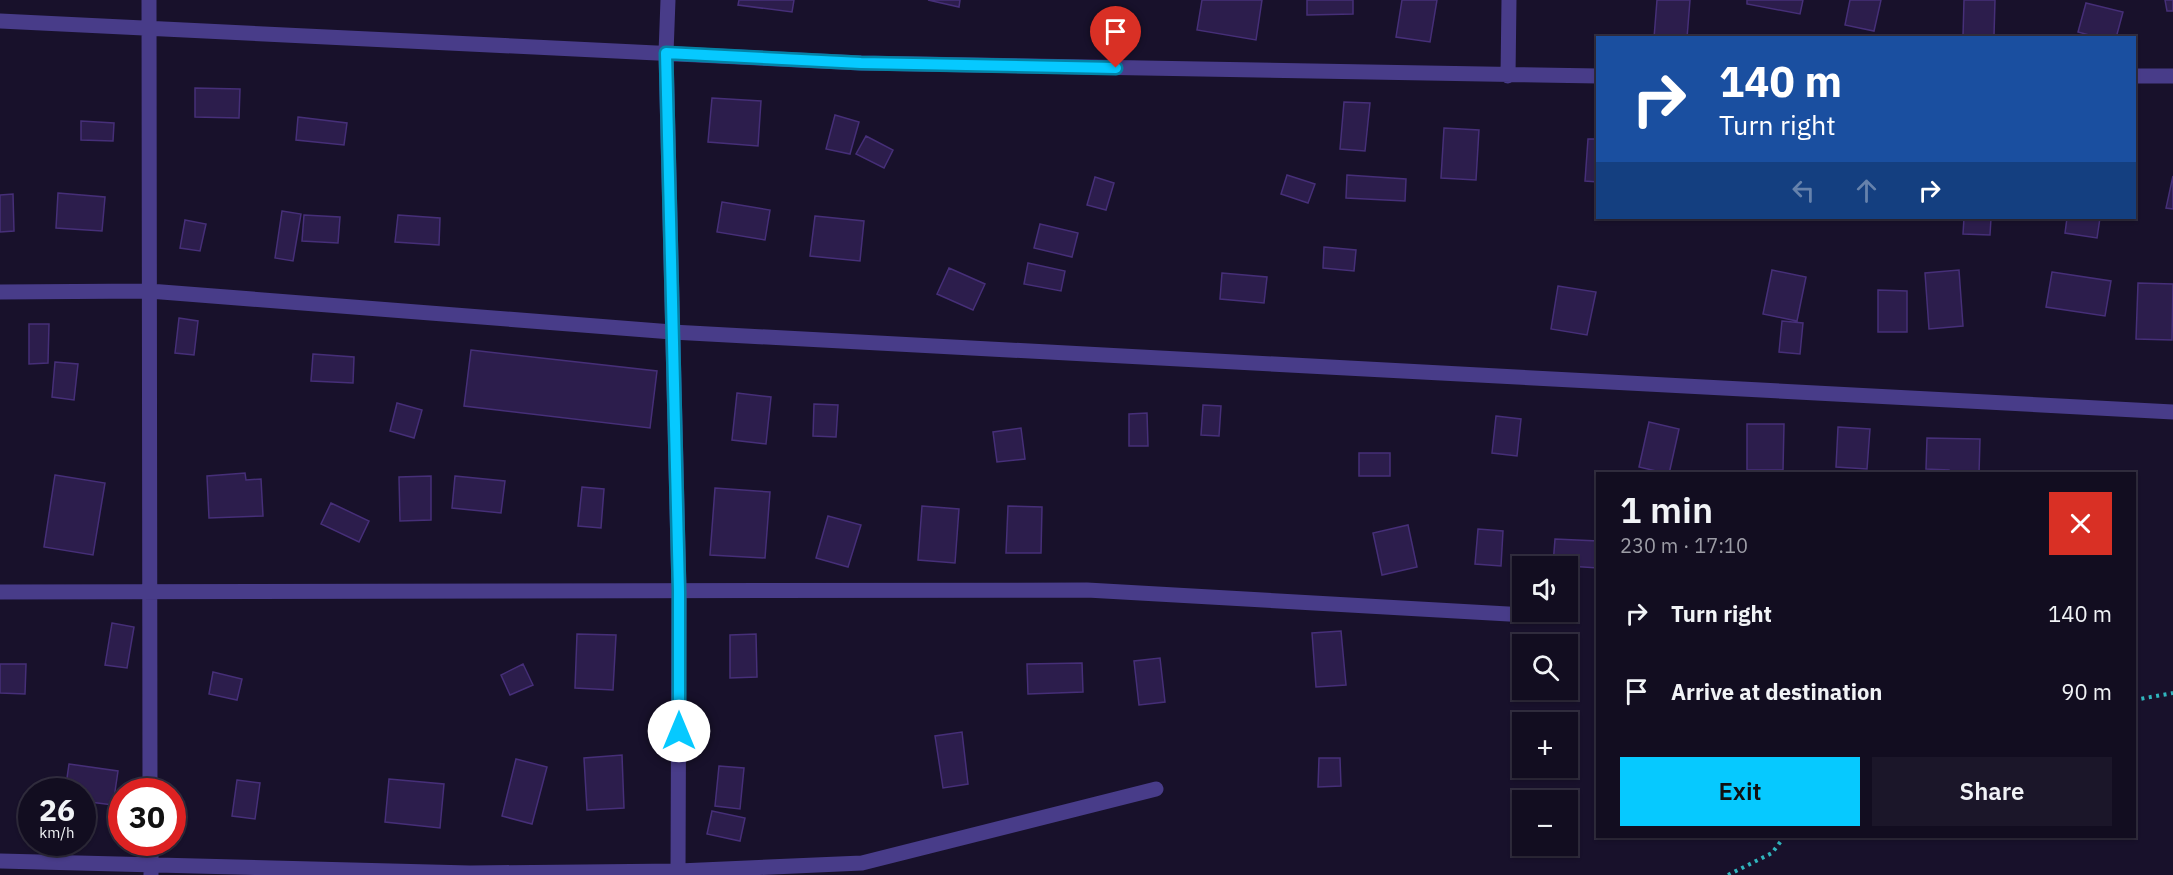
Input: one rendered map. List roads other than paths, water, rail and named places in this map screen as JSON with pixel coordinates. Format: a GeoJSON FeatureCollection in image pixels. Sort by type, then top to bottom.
{"type":"FeatureCollection","features":[{"type":"Feature","properties":{"kind":"street"},"geometry":{"type":"LineString","coordinates":[[149,0],[150,778]]}},
{"type":"Feature","properties":{"kind":"street"},"geometry":{"type":"LineString","coordinates":[[668,0],[666,53],[679,591],[679,873]]}},
{"type":"Feature","properties":{"kind":"street"},"geometry":{"type":"LineString","coordinates":[[1508,75],[1509,0]]}},
{"type":"Feature","properties":{"kind":"street"},"geometry":{"type":"LineString","coordinates":[[0,21],[861,63],[1596,76]]}},
{"type":"Feature","properties":{"kind":"street"},"geometry":{"type":"LineString","coordinates":[[2136,76],[2173,76]]}},
{"type":"Feature","properties":{"kind":"street"},"geometry":{"type":"LineString","coordinates":[[0,292],[149,291],[672,332],[2173,412]]}},
{"type":"Feature","properties":{"kind":"street"},"geometry":{"type":"LineString","coordinates":[[0,592],[1087,590],[1512,614]]}},
{"type":"Feature","properties":{"kind":"street"},"geometry":{"type":"LineString","coordinates":[[0,861],[151,869],[470,873],[679,873],[862,863],[1156,789]]}}]}
